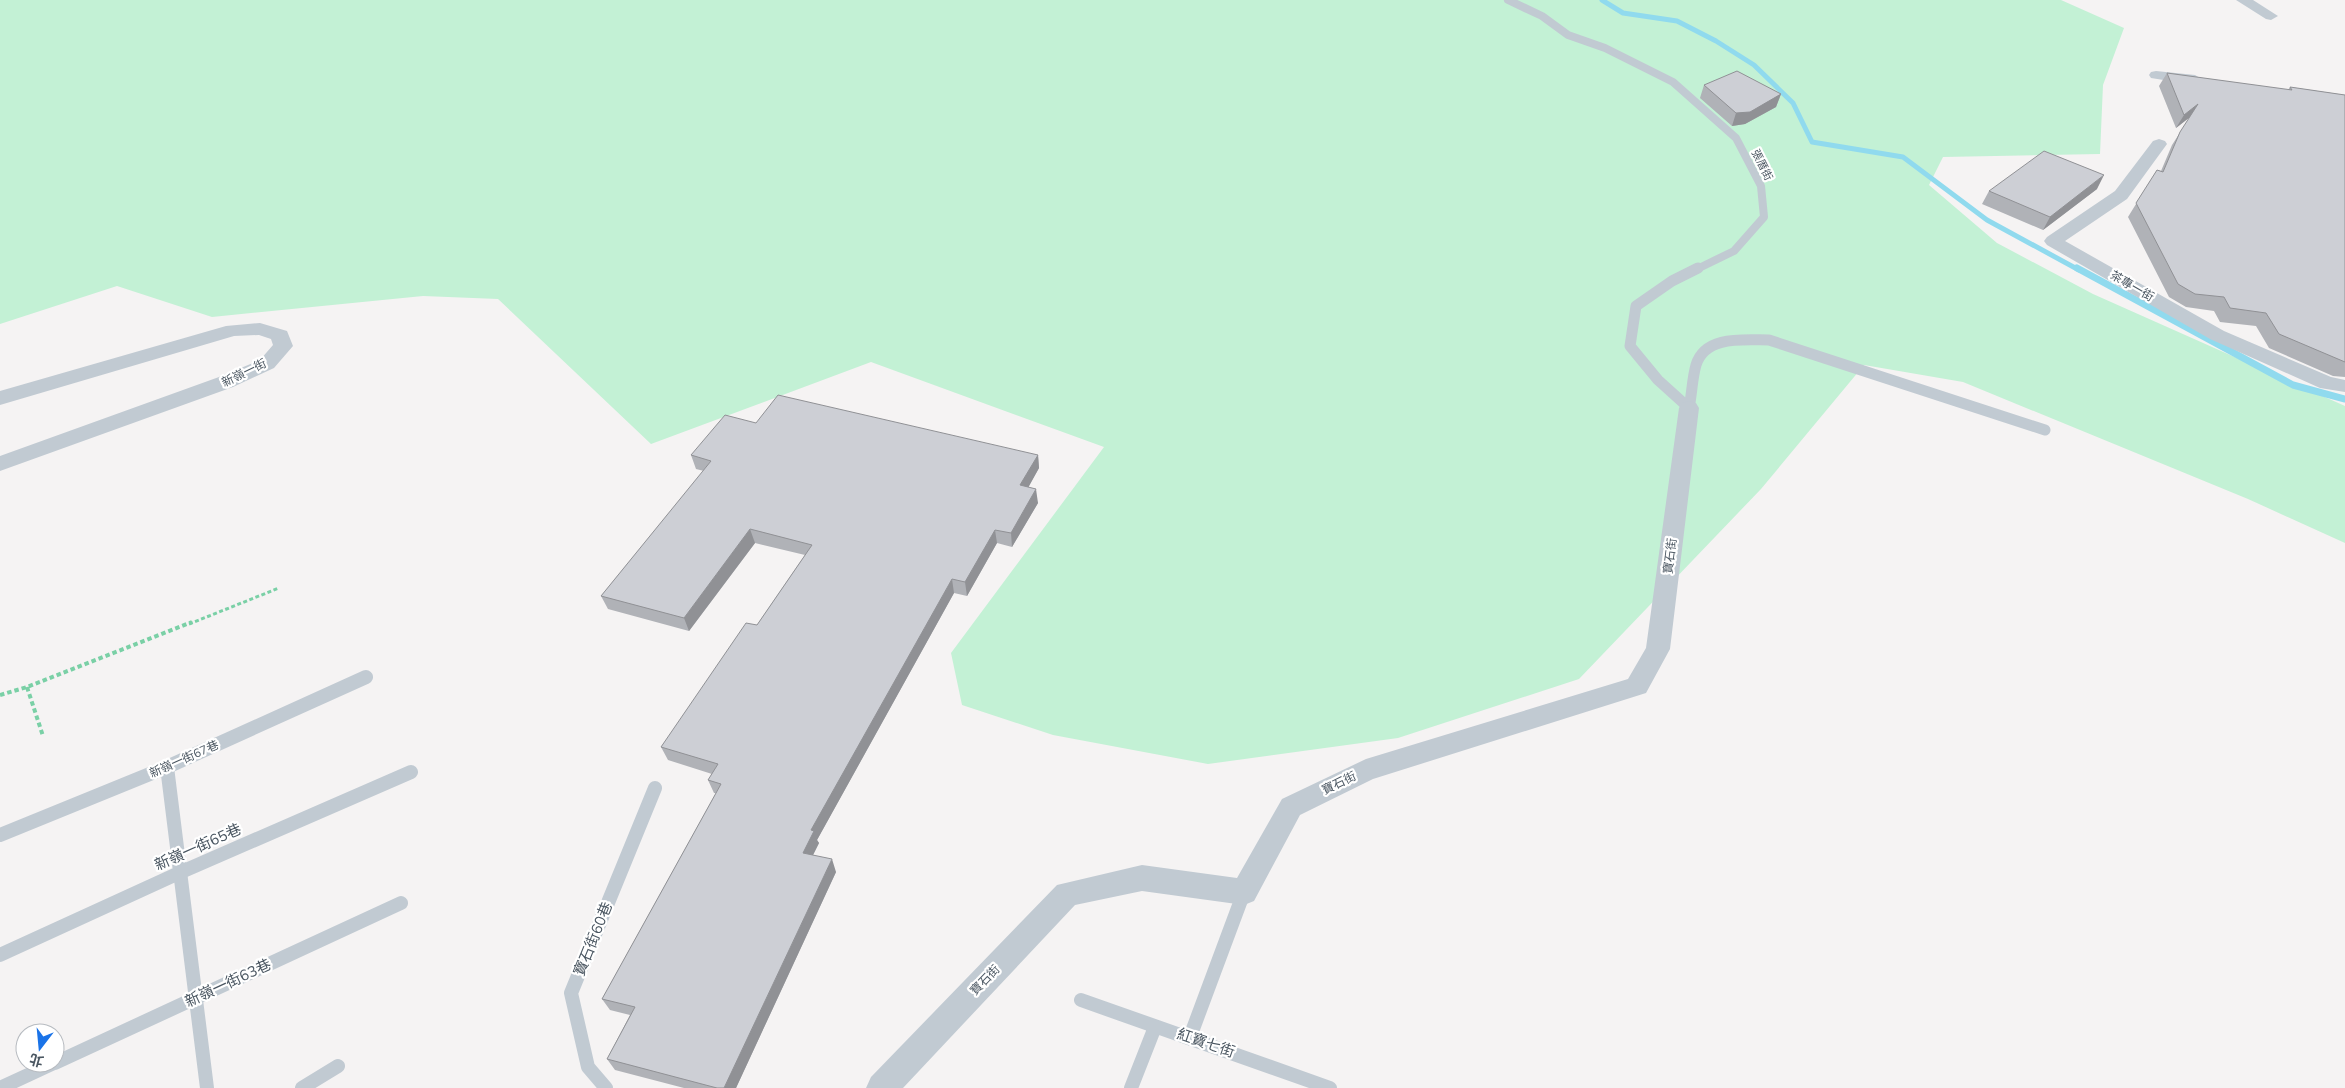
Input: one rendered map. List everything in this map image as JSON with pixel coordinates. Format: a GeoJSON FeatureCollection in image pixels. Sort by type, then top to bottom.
{"type":"FeatureCollection","features":[{"type":"Feature","properties":{"kind":"street"},"geometry":{"type":"LineString","coordinates":[[2243,0],[2272,16]]}},
{"type":"Feature","properties":{"kind":"street"},"geometry":{"type":"LineString","coordinates":[[2156,74],[2213,82]]}},
{"type":"Feature","properties":{"kind":"street","name":"茶專一街"},"geometry":{"type":"LineString","coordinates":[[2159,144],[2121,195],[2053,240],[2217,334],[2328,383],[2345,386]]}},
{"type":"Feature","properties":{"kind":"street","name":"新嶺一街"},"geometry":{"type":"LineString","coordinates":[[0,398],[233,330],[260,329],[280,335],[283,346],[267,364],[226,382],[0,464]]}},
{"type":"Feature","properties":{"kind":"street","name":"寶石街"},"geometry":{"type":"LineString","coordinates":[[882,1088],[1067,894],[1142,878],[1244,892],[1291,807],[1366,770],[1637,686],[1658,649],[1689,408]]}},
{"type":"Feature","properties":{"kind":"lane","name":"張厝街"},"geometry":{"type":"LineString","coordinates":[[1508,0],[1542,16],[1568,35],[1605,48],[1673,82],[1736,138],[1761,186],[1764,217],[1734,251],[1672,281],[1636,306],[1630,346],[1658,380],[1689,408]]}},
{"type":"Feature","properties":{"kind":"lane"},"geometry":{"type":"LineString","coordinates":[[1689,408],[1697,361],[1706,349],[1722,342],[1770,340],[2045,430]]}},
{"type":"Feature","properties":{"kind":"lane","name":"新嶺一街67巷"},"geometry":{"type":"LineString","coordinates":[[0,835],[167,767],[366,677]]}},
{"type":"Feature","properties":{"kind":"lane"},"geometry":{"type":"LineString","coordinates":[[167,767],[207,1088]]}},
{"type":"Feature","properties":{"kind":"lane","name":"新嶺一街65巷"},"geometry":{"type":"LineString","coordinates":[[0,955],[179,873],[411,772]]}},
{"type":"Feature","properties":{"kind":"lane","name":"寶石街60巷"},"geometry":{"type":"LineString","coordinates":[[606,1088],[588,1067],[571,993],[655,788]]}},
{"type":"Feature","properties":{"kind":"lane"},"geometry":{"type":"LineString","coordinates":[[1190,1037],[1244,892]]}},
{"type":"Feature","properties":{"kind":"lane","name":"新嶺一街63巷"},"geometry":{"type":"LineString","coordinates":[[65,1058],[401,903]]}},
{"type":"Feature","properties":{"kind":"lane","name":"紅寶七街"},"geometry":{"type":"LineString","coordinates":[[1081,1000],[1330,1088]]}},
{"type":"Feature","properties":{"kind":"lane"},"geometry":{"type":"LineString","coordinates":[[1131,1088],[1155,1027]]}},
{"type":"Feature","properties":{"kind":"lane"},"geometry":{"type":"LineString","coordinates":[[302,1088],[338,1066]]}},
{"type":"Feature","properties":{"kind":"lane","name":"新嶺一街63巷"},"geometry":{"type":"LineString","coordinates":[[0,1088],[33,1073]]}},
{"type":"Feature","properties":{"kind":"path"},"geometry":{"type":"LineString","coordinates":[[0,695],[27,687],[279,588]]}},
{"type":"Feature","properties":{"kind":"path"},"geometry":{"type":"LineString","coordinates":[[27,687],[43,736]]}},
{"type":"Feature","properties":{"kind":"green space"},"geometry":{"type":"Polygon","coordinates":[[[0,0],[2061,0],[2124,28],[2103,85],[2100,154],[1943,157],[1929,185],[1997,243],[2093,294],[2345,406],[2345,543],[2248,499],[1963,382],[1864,365],[1761,489],[1579,679],[1398,738],[1208,764],[1053,735],[962,705],[951,653],[1104,447],[871,362],[651,444],[498,299],[423,296],[212,317],[117,286],[0,324],[0,0]]]}},
{"type":"Feature","properties":{"kind":"building"},"geometry":{"type":"Polygon","coordinates":[[[1737,71],[1781,94],[1750,112],[1736,113],[1704,85],[1737,71]]]}},
{"type":"Feature","properties":{"kind":"building"},"geometry":{"type":"Polygon","coordinates":[[[2167,73],[2292,90],[2290,87],[2345,95],[2345,362],[2279,334],[2266,313],[2230,308],[2224,297],[2195,294],[2178,284],[2136,203],[2157,170],[2163,172],[2180,132],[2198,104],[2184,115],[2167,73]]]}},
{"type":"Feature","properties":{"kind":"building"},"geometry":{"type":"Polygon","coordinates":[[[2044,151],[2104,175],[2050,217],[1989,191],[2044,151]]]}},
{"type":"Feature","properties":{"kind":"building"},"geometry":{"type":"Polygon","coordinates":[[[778,395],[1038,455],[1020,485],[1036,489],[1011,533],[995,530],[965,582],[952,579],[811,830],[814,831],[803,853],[832,859],[724,1088],[717,1088],[607,1059],[635,1007],[602,999],[721,784],[708,780],[718,764],[661,747],[746,623],[757,625],[812,545],[750,529],[684,618],[601,596],[711,461],[691,455],[725,415],[756,423],[778,395]]]}},
{"type":"Feature","properties":{"kind":"waterway"},"geometry":{"type":"LineString","coordinates":[[1602,0],[1623,13],[1677,21],[1716,41],[1754,65],[1793,103],[1812,142],[1903,157],[1987,220],[2079,270]]}},
{"type":"Feature","properties":{"kind":"waterway"},"geometry":{"type":"LineString","coordinates":[[2077,268],[2293,385],[2345,399]]}}]}
